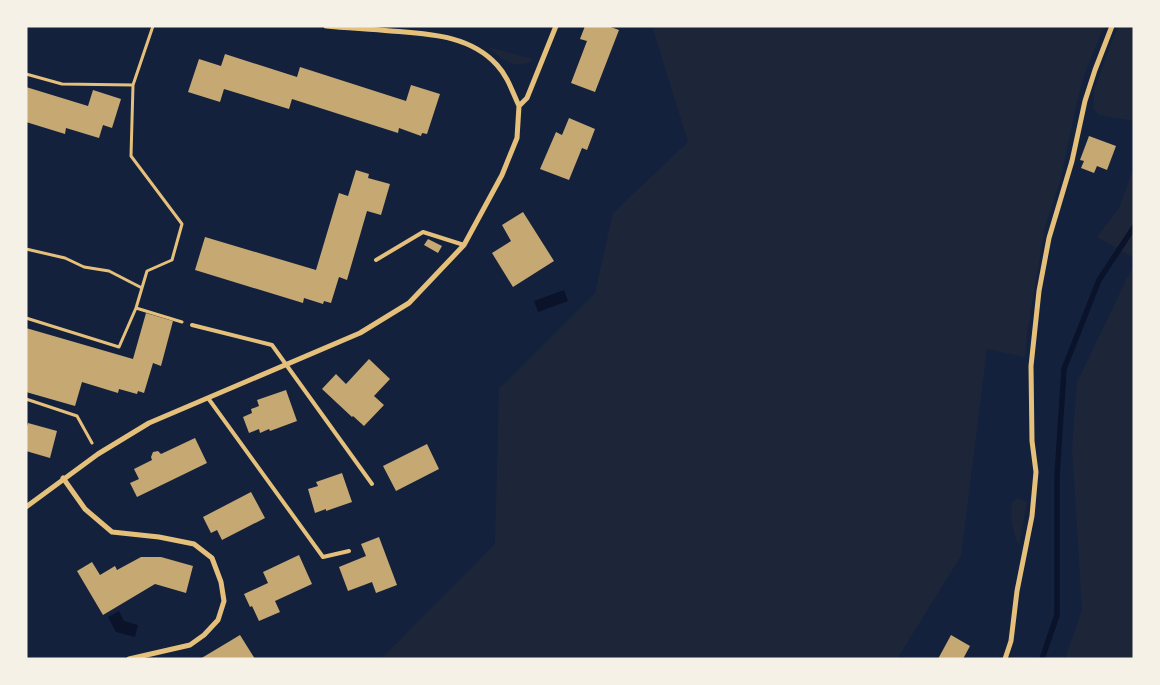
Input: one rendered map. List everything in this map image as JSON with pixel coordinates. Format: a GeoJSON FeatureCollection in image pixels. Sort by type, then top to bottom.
{"type":"FeatureCollection","features":[{"type":"Feature","properties":{"kind":"street"},"geometry":{"type":"LineString","coordinates":[[26,507],[98,454],[149,423],[360,333],[409,302],[464,245],[502,175],[517,138],[519,106],[510,85],[498,66],[483,51],[449,37],[326,26]]}},
{"type":"Feature","properties":{"kind":"street"},"geometry":{"type":"LineString","coordinates":[[519,106],[527,98],[556,26]]}},
{"type":"Feature","properties":{"kind":"street"},"geometry":{"type":"LineString","coordinates":[[1005,659],[1011,641],[1017,591],[1032,516],[1036,472],[1032,441],[1031,366],[1039,291],[1049,238],[1072,161],[1084,102],[1094,70],[1112,26]]}},
{"type":"Feature","properties":{"kind":"street"},"geometry":{"type":"LineString","coordinates":[[63,478],[84,509],[112,532],[159,537],[194,544],[212,558],[221,582],[224,601],[218,620],[204,635],[190,645],[129,659]]}},
{"type":"Feature","properties":{"kind":"lane"},"geometry":{"type":"LineString","coordinates":[[376,260],[423,232],[464,245]]}},
{"type":"Feature","properties":{"kind":"lane"},"geometry":{"type":"LineString","coordinates":[[192,325],[272,345],[372,484]]}},
{"type":"Feature","properties":{"kind":"lane"},"geometry":{"type":"LineString","coordinates":[[208,398],[323,557],[349,551]]}},
{"type":"Feature","properties":{"kind":"path"},"geometry":{"type":"LineString","coordinates":[[26,318],[119,347],[136,308],[147,271],[172,260],[182,224],[130,156],[133,85],[153,26]]}},
{"type":"Feature","properties":{"kind":"path"},"geometry":{"type":"LineString","coordinates":[[26,74],[62,84],[133,85]]}},
{"type":"Feature","properties":{"kind":"path"},"geometry":{"type":"LineString","coordinates":[[26,249],[65,258],[84,267],[109,271],[142,288]]}},
{"type":"Feature","properties":{"kind":"path"},"geometry":{"type":"LineString","coordinates":[[136,308],[192,325]]}},
{"type":"Feature","properties":{"kind":"path"},"geometry":{"type":"LineString","coordinates":[[26,399],[77,416],[92,443]]}},
{"type":"Feature","properties":{"kind":"shaded area"},"geometry":{"type":"Polygon","coordinates":[[[652,26],[1104,26],[1085,73],[1061,178],[1045,227],[1027,333],[1025,357],[987,349],[961,556],[897,659],[381,659],[495,544],[499,389],[595,293],[613,213],[688,142],[652,26]]]}},
{"type":"Feature","properties":{"kind":"shaded area"},"geometry":{"type":"Polygon","coordinates":[[[1118,26],[1134,26],[1134,121],[1099,115],[1093,108],[1094,90],[1118,26]]]}},
{"type":"Feature","properties":{"kind":"shaded area"},"geometry":{"type":"Polygon","coordinates":[[[489,47],[533,59],[522,65],[516,64],[503,59],[489,47]]]}},
{"type":"Feature","properties":{"kind":"shaded area"},"geometry":{"type":"Polygon","coordinates":[[[1134,167],[1134,258],[1097,237],[1119,208],[1134,167]]]}},
{"type":"Feature","properties":{"kind":"shaded area"},"geometry":{"type":"Polygon","coordinates":[[[1134,264],[1134,659],[1065,659],[1082,610],[1072,448],[1077,382],[1134,264]]]}},
{"type":"Feature","properties":{"kind":"shaded area"},"geometry":{"type":"Polygon","coordinates":[[[564,290],[568,301],[538,312],[534,301],[564,290]]]}},
{"type":"Feature","properties":{"kind":"shaded area"},"geometry":{"type":"Polygon","coordinates":[[[1017,498],[1027,502],[1019,545],[1011,519],[1012,503],[1017,498]]]}},
{"type":"Feature","properties":{"kind":"shaded area"},"geometry":{"type":"Polygon","coordinates":[[[119,611],[124,621],[138,625],[135,637],[116,632],[108,617],[119,611]]]}},
{"type":"Feature","properties":{"kind":"building"},"geometry":{"type":"Polygon","coordinates":[[[585,26],[608,26],[619,30],[595,92],[571,83],[587,41],[580,39],[585,26]]]}},
{"type":"Feature","properties":{"kind":"building"},"geometry":{"type":"Polygon","coordinates":[[[225,54],[297,77],[300,67],[406,101],[411,85],[440,94],[427,134],[422,133],[421,136],[399,128],[398,133],[292,99],[289,109],[224,89],[220,102],[188,92],[199,59],[221,66],[225,54]]]}},
{"type":"Feature","properties":{"kind":"building"},"geometry":{"type":"Polygon","coordinates":[[[26,87],[88,106],[93,90],[121,99],[112,128],[103,125],[99,138],[66,128],[65,134],[26,122],[26,87]]]}},
{"type":"Feature","properties":{"kind":"building"},"geometry":{"type":"Polygon","coordinates":[[[569,118],[595,129],[587,150],[582,148],[569,180],[540,169],[556,132],[562,135],[569,118]]]}},
{"type":"Feature","properties":{"kind":"building"},"geometry":{"type":"Polygon","coordinates":[[[1089,136],[1116,146],[1107,170],[1097,166],[1094,173],[1081,168],[1084,161],[1080,160],[1089,136]]]}},
{"type":"Feature","properties":{"kind":"building"},"geometry":{"type":"Polygon","coordinates":[[[356,170],[369,174],[368,178],[390,184],[381,215],[367,211],[347,280],[339,277],[331,303],[324,301],[323,304],[304,298],[303,303],[195,270],[205,237],[316,270],[339,193],[348,196],[356,170]]]}},
{"type":"Feature","properties":{"kind":"building"},"geometry":{"type":"Polygon","coordinates":[[[523,212],[554,261],[513,287],[492,253],[511,241],[502,225],[523,212]]]}},
{"type":"Feature","properties":{"kind":"building"},"geometry":{"type":"Polygon","coordinates":[[[428,239],[442,246],[438,253],[424,245],[428,239]]]}},
{"type":"Feature","properties":{"kind":"building"},"geometry":{"type":"Polygon","coordinates":[[[146,313],[173,321],[161,366],[153,363],[144,393],[138,391],[137,394],[119,389],[118,393],[82,382],[75,406],[26,392],[26,328],[133,359],[146,313]]]}},
{"type":"Feature","properties":{"kind":"building"},"geometry":{"type":"Polygon","coordinates":[[[369,359],[390,379],[374,396],[384,405],[364,426],[322,389],[336,374],[346,384],[369,359]]]}},
{"type":"Feature","properties":{"kind":"building"},"geometry":{"type":"Polygon","coordinates":[[[286,390],[297,421],[270,431],[269,429],[260,433],[259,429],[249,433],[243,417],[252,413],[251,409],[259,406],[257,400],[286,390]]]}},
{"type":"Feature","properties":{"kind":"building"},"geometry":{"type":"Polygon","coordinates":[[[28,423],[57,431],[50,458],[26,451],[26,429],[28,423]]]}},
{"type":"Feature","properties":{"kind":"building"},"geometry":{"type":"Polygon","coordinates":[[[195,438],[207,463],[137,497],[130,483],[139,479],[134,469],[152,460],[153,452],[158,451],[161,454],[195,438]]]}},
{"type":"Feature","properties":{"kind":"building"},"geometry":{"type":"Polygon","coordinates":[[[427,444],[439,469],[396,491],[383,466],[427,444]]]}},
{"type":"Feature","properties":{"kind":"building"},"geometry":{"type":"Polygon","coordinates":[[[342,473],[352,502],[315,513],[308,489],[318,486],[316,482],[342,473]]]}},
{"type":"Feature","properties":{"kind":"building"},"geometry":{"type":"Polygon","coordinates":[[[251,492],[265,518],[222,540],[217,530],[211,533],[203,517],[251,492]]]}},
{"type":"Feature","properties":{"kind":"building"},"geometry":{"type":"Polygon","coordinates":[[[379,537],[397,585],[376,593],[372,582],[348,591],[339,567],[366,556],[361,544],[379,537]]]}},
{"type":"Feature","properties":{"kind":"building"},"geometry":{"type":"Polygon","coordinates":[[[299,555],[312,584],[275,601],[280,612],[259,621],[244,594],[268,583],[263,572],[299,555]]]}},
{"type":"Feature","properties":{"kind":"building"},"geometry":{"type":"Polygon","coordinates":[[[141,557],[161,557],[193,566],[186,593],[155,584],[103,615],[77,571],[92,562],[100,575],[115,566],[117,570],[141,557]]]}},
{"type":"Feature","properties":{"kind":"building"},"geometry":{"type":"Polygon","coordinates":[[[240,635],[255,659],[200,659],[240,635]]]}},
{"type":"Feature","properties":{"kind":"building"},"geometry":{"type":"Polygon","coordinates":[[[951,635],[970,646],[963,659],[938,659],[951,635]]]}},
{"type":"Feature","properties":{"kind":"waterway"},"geometry":{"type":"LineString","coordinates":[[1042,659],[1057,615],[1057,476],[1064,369],[1099,280],[1134,227]]}}]}
